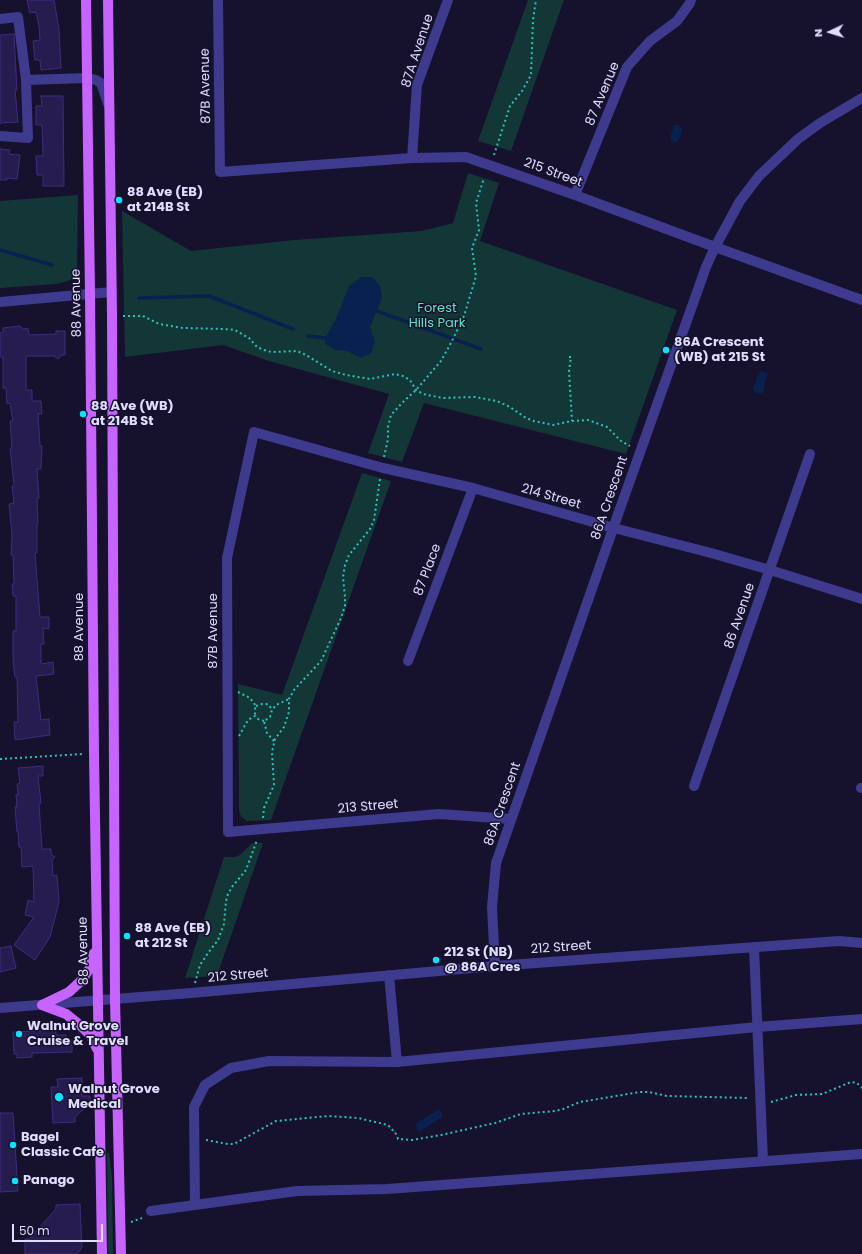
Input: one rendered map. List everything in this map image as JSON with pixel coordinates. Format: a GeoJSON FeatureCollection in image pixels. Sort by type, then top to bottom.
{"type":"FeatureCollection","features":[{"type":"Feature","properties":{"kind":"main road","name":"88 Avenue"},"geometry":{"type":"LineString","coordinates":[[86,0],[94,754],[102,1254]]}},
{"type":"Feature","properties":{"kind":"main road"},"geometry":{"type":"LineString","coordinates":[[108,0],[112,292],[115,999],[121,1254]]}},
{"type":"Feature","properties":{"kind":"main road"},"geometry":{"type":"LineString","coordinates":[[42,1005],[69,992],[82,980],[90,968],[97,944]]}},
{"type":"Feature","properties":{"kind":"main road"},"geometry":{"type":"LineString","coordinates":[[42,1005],[66,1014],[81,1026],[91,1036],[98,1051]]}},
{"type":"Feature","properties":{"kind":"street","name":"87B Avenue"},"geometry":{"type":"LineString","coordinates":[[218,0],[220,172]]}},
{"type":"Feature","properties":{"kind":"street","name":"87A Avenue"},"geometry":{"type":"LineString","coordinates":[[412,158],[417,85],[448,0]]}},
{"type":"Feature","properties":{"kind":"street","name":"87 Avenue"},"geometry":{"type":"LineString","coordinates":[[575,195],[627,67],[650,41],[677,21],[690,3],[690,0]]}},
{"type":"Feature","properties":{"kind":"street"},"geometry":{"type":"LineString","coordinates":[[0,19],[18,17],[26,80],[28,138],[0,136]]}},
{"type":"Feature","properties":{"kind":"street"},"geometry":{"type":"LineString","coordinates":[[26,80],[88,78],[96,80],[101,83],[109,106]]}},
{"type":"Feature","properties":{"kind":"street","name":"86A Crescent"},"geometry":{"type":"LineString","coordinates":[[495,966],[492,907],[496,863],[706,267],[740,201],[759,176],[798,139],[820,123],[862,98]]}},
{"type":"Feature","properties":{"kind":"street","name":"215 Street"},"geometry":{"type":"LineString","coordinates":[[220,172],[412,158],[466,157],[575,195],[862,300]]}},
{"type":"Feature","properties":{"kind":"street"},"geometry":{"type":"LineString","coordinates":[[0,302],[112,292]]}},
{"type":"Feature","properties":{"kind":"street","name":"87B Avenue"},"geometry":{"type":"LineString","coordinates":[[228,832],[227,558],[254,432]]}},
{"type":"Feature","properties":{"kind":"street","name":"214 Street"},"geometry":{"type":"LineString","coordinates":[[254,432],[383,468],[473,488],[770,570],[862,599]]}},
{"type":"Feature","properties":{"kind":"street","name":"86 Avenue"},"geometry":{"type":"LineString","coordinates":[[694,786],[810,454]]}},
{"type":"Feature","properties":{"kind":"street","name":"87 Place"},"geometry":{"type":"LineString","coordinates":[[408,661],[473,488]]}},
{"type":"Feature","properties":{"kind":"street","name":"213 Street"},"geometry":{"type":"LineString","coordinates":[[228,832],[439,814],[511,819]]}},
{"type":"Feature","properties":{"kind":"street","name":"212 Street"},"geometry":{"type":"LineString","coordinates":[[115,999],[191,994],[495,966],[839,941],[862,942]]}},
{"type":"Feature","properties":{"kind":"street"},"geometry":{"type":"LineString","coordinates":[[754,947],[764,1161]]}},
{"type":"Feature","properties":{"kind":"street"},"geometry":{"type":"LineString","coordinates":[[389,975],[397,1062]]}},
{"type":"Feature","properties":{"kind":"street"},"geometry":{"type":"LineString","coordinates":[[0,1008],[115,999]]}},
{"type":"Feature","properties":{"kind":"street"},"geometry":{"type":"LineString","coordinates":[[195,1204],[194,1107],[206,1085],[231,1068],[269,1061],[397,1062],[757,1027],[862,1019]]}},
{"type":"Feature","properties":{"kind":"street"},"geometry":{"type":"LineString","coordinates":[[151,1211],[296,1191],[387,1189],[862,1154]]}},
{"type":"Feature","properties":{"kind":"path"},"geometry":{"type":"LineString","coordinates":[[493,156],[510,106],[522,91],[531,75],[533,20],[536,0]]}},
{"type":"Feature","properties":{"kind":"path"},"geometry":{"type":"LineString","coordinates":[[262,823],[264,808],[274,785],[272,752],[274,741],[284,727],[289,712],[289,699],[294,690],[322,661],[345,606],[343,577],[345,565],[349,555],[370,529],[374,520],[388,439],[388,426],[391,415],[416,390],[441,361],[464,316],[476,276],[472,248],[478,230],[476,203],[484,178]]}},
{"type":"Feature","properties":{"kind":"path"},"geometry":{"type":"LineString","coordinates":[[112,316],[143,316],[158,324],[183,328],[235,330],[249,338],[257,346],[264,350],[271,352],[297,351],[332,371],[361,379],[370,379],[395,374],[410,380],[416,390],[423,394],[443,398],[476,397],[497,401],[510,407],[530,420],[553,425],[572,421],[588,420],[607,427],[614,435],[626,444],[641,450]]}},
{"type":"Feature","properties":{"kind":"path"},"geometry":{"type":"LineString","coordinates":[[569,357],[571,357],[569,371],[572,421]]}},
{"type":"Feature","properties":{"kind":"path"},"geometry":{"type":"LineString","coordinates":[[236,691],[250,698],[256,706]]}},
{"type":"Feature","properties":{"kind":"path"},"geometry":{"type":"LineString","coordinates":[[264,721],[270,717],[272,710],[276,705],[289,699]]}},
{"type":"Feature","properties":{"kind":"path"},"geometry":{"type":"LineString","coordinates":[[256,706],[262,704],[269,705],[272,710]]}},
{"type":"Feature","properties":{"kind":"path"},"geometry":{"type":"LineString","coordinates":[[256,706],[254,709],[255,716],[264,721]]}},
{"type":"Feature","properties":{"kind":"path"},"geometry":{"type":"LineString","coordinates":[[237,741],[248,720],[255,716]]}},
{"type":"Feature","properties":{"kind":"path"},"geometry":{"type":"LineString","coordinates":[[264,721],[267,733],[274,741]]}},
{"type":"Feature","properties":{"kind":"path"},"geometry":{"type":"LineString","coordinates":[[0,759],[94,754]]}},
{"type":"Feature","properties":{"kind":"path"},"geometry":{"type":"LineString","coordinates":[[191,994],[200,965],[218,940],[224,924],[228,894],[246,870],[257,840]]}},
{"type":"Feature","properties":{"kind":"path"},"geometry":{"type":"LineString","coordinates":[[195,1138],[234,1144],[276,1121],[328,1116],[358,1118],[388,1125],[397,1134],[398,1139],[431,1138],[495,1123],[521,1114],[555,1111],[580,1102],[640,1092],[649,1092],[667,1096],[752,1098],[761,1103],[777,1101],[796,1095],[822,1094],[851,1082],[857,1083],[862,1088]]}},
{"type":"Feature","properties":{"kind":"green space"},"geometry":{"type":"Polygon","coordinates":[[[528,0],[564,0],[511,151],[478,141],[528,0]]]}},
{"type":"Feature","properties":{"kind":"green space","name":"Forest Hills Park"},"geometry":{"type":"Polygon","coordinates":[[[468,173],[499,183],[480,241],[677,310],[626,454],[424,403],[402,462],[368,453],[389,394],[269,361],[223,345],[125,357],[122,211],[191,251],[294,240],[422,231],[453,223],[468,173]]]}},
{"type":"Feature","properties":{"kind":"green space"},"geometry":{"type":"Polygon","coordinates":[[[78,195],[77,270],[74,277],[68,281],[57,284],[0,288],[0,201],[78,195]]]}},
{"type":"Feature","properties":{"kind":"green space"},"geometry":{"type":"Polygon","coordinates":[[[362,473],[391,481],[271,820],[247,821],[241,817],[239,809],[238,684],[282,695],[362,473]]]}},
{"type":"Feature","properties":{"kind":"green space"},"geometry":{"type":"Polygon","coordinates":[[[252,843],[263,843],[217,976],[185,978],[224,857],[235,857],[240,855],[252,843]]]}},
{"type":"Feature","properties":{"kind":"green space"},"geometry":{"type":"Polygon","coordinates":[[[107,1153],[109,1153],[112,1177],[113,1254],[108,1254],[107,1153]]]}},
{"type":"Feature","properties":{"kind":"water"},"geometry":{"type":"Polygon","coordinates":[[[674,125],[679,125],[682,128],[682,131],[678,141],[673,143],[670,138],[674,125]]]}},
{"type":"Feature","properties":{"kind":"water"},"geometry":{"type":"Polygon","coordinates":[[[361,277],[372,277],[380,286],[382,298],[370,327],[375,342],[371,353],[361,358],[347,351],[335,350],[325,344],[325,338],[336,319],[349,286],[361,277]]]}},
{"type":"Feature","properties":{"kind":"water"},"geometry":{"type":"Polygon","coordinates":[[[760,371],[768,373],[764,390],[762,393],[758,394],[753,388],[760,371]]]}},
{"type":"Feature","properties":{"kind":"water"},"geometry":{"type":"Polygon","coordinates":[[[439,1109],[443,1115],[442,1117],[419,1132],[415,1124],[439,1109]]]}},
{"type":"Feature","properties":{"kind":"building"},"geometry":{"type":"Polygon","coordinates":[[[27,0],[54,0],[59,29],[61,68],[41,70],[40,60],[35,60],[33,41],[40,40],[39,26],[36,12],[30,13],[27,0]]]}},
{"type":"Feature","properties":{"kind":"building"},"geometry":{"type":"Polygon","coordinates":[[[14,34],[17,90],[15,90],[18,122],[0,123],[0,35],[14,34]]]}},
{"type":"Feature","properties":{"kind":"building"},"geometry":{"type":"Polygon","coordinates":[[[41,96],[63,96],[64,186],[43,186],[43,175],[37,175],[36,156],[43,156],[42,125],[36,125],[36,106],[42,106],[41,96]]]}},
{"type":"Feature","properties":{"kind":"building"},"geometry":{"type":"Polygon","coordinates":[[[0,149],[10,150],[9,154],[20,155],[17,179],[7,178],[7,180],[0,180],[0,149]]]}},
{"type":"Feature","properties":{"kind":"building"},"geometry":{"type":"Polygon","coordinates":[[[19,326],[24,329],[28,328],[29,335],[56,334],[56,331],[65,331],[65,355],[62,355],[58,359],[54,356],[26,356],[26,390],[32,390],[32,401],[41,401],[42,414],[38,414],[40,446],[42,446],[41,469],[37,469],[39,498],[37,498],[37,553],[35,553],[40,617],[49,617],[49,629],[43,628],[44,644],[41,644],[41,664],[53,662],[54,674],[36,676],[41,720],[49,719],[50,735],[15,740],[14,722],[18,722],[17,677],[15,677],[13,662],[13,631],[16,631],[16,596],[13,596],[12,584],[14,584],[13,555],[11,555],[12,536],[9,504],[14,503],[12,486],[14,485],[10,448],[12,448],[10,421],[13,421],[10,403],[7,404],[6,388],[3,388],[3,357],[0,357],[0,333],[3,332],[3,328],[19,326]]]}},
{"type":"Feature","properties":{"kind":"building"},"geometry":{"type":"Polygon","coordinates":[[[43,766],[43,776],[38,776],[41,803],[39,804],[42,849],[51,849],[51,854],[55,857],[52,861],[53,876],[57,875],[59,902],[50,937],[35,960],[14,945],[34,917],[25,915],[28,900],[34,902],[33,866],[22,867],[21,847],[19,847],[15,807],[17,807],[17,784],[20,783],[18,768],[43,766]]]}},
{"type":"Feature","properties":{"kind":"building"},"geometry":{"type":"Polygon","coordinates":[[[11,946],[16,968],[0,972],[0,948],[11,946]]]}},
{"type":"Feature","properties":{"kind":"building"},"geometry":{"type":"Polygon","coordinates":[[[56,1030],[56,1035],[66,1035],[66,1040],[72,1040],[72,1052],[32,1053],[32,1057],[17,1058],[17,1054],[14,1054],[13,1032],[56,1030]]]}},
{"type":"Feature","properties":{"kind":"building"},"geometry":{"type":"Polygon","coordinates":[[[82,1078],[82,1096],[90,1096],[91,1106],[87,1106],[75,1117],[75,1122],[53,1123],[51,1087],[58,1087],[57,1079],[82,1078]]]}},
{"type":"Feature","properties":{"kind":"building"},"geometry":{"type":"Polygon","coordinates":[[[0,1113],[13,1113],[18,1191],[0,1192],[0,1113]]]}},
{"type":"Feature","properties":{"kind":"building"},"geometry":{"type":"Polygon","coordinates":[[[80,1204],[82,1248],[77,1254],[25,1254],[25,1239],[29,1239],[56,1209],[56,1205],[80,1204]]]}},
{"type":"Feature","properties":{"kind":"waterway"},"geometry":{"type":"LineString","coordinates":[[0,250],[52,265]]}},
{"type":"Feature","properties":{"kind":"waterway"},"geometry":{"type":"LineString","coordinates":[[139,298],[209,296],[293,329]]}},
{"type":"Feature","properties":{"kind":"waterway"},"geometry":{"type":"LineString","coordinates":[[377,311],[481,349]]}},
{"type":"Feature","properties":{"kind":"waterway"},"geometry":{"type":"LineString","coordinates":[[308,336],[325,338]]}},
{"type":"Feature","properties":{"kind":"place","name":"88 Ave (EB) at 214B St"},"geometry":{"type":"Point","coordinates":[119,200]}},
{"type":"Feature","properties":{"kind":"place","name":"86A Crescent (WB) at 215 St"},"geometry":{"type":"Point","coordinates":[666,350]}},
{"type":"Feature","properties":{"kind":"place","name":"88 Ave (WB) at 214B St"},"geometry":{"type":"Point","coordinates":[83,414]}},
{"type":"Feature","properties":{"kind":"place","name":"88 Ave (EB) at 212 St"},"geometry":{"type":"Point","coordinates":[127,936]}},
{"type":"Feature","properties":{"kind":"place","name":"212 St (NB) @ 86A Cres"},"geometry":{"type":"Point","coordinates":[436,960]}},
{"type":"Feature","properties":{"kind":"place","name":"Walnut Grove Cruise & Travel"},"geometry":{"type":"Point","coordinates":[19,1034]}},
{"type":"Feature","properties":{"kind":"place","name":"Walnut Grove Medical"},"geometry":{"type":"Point","coordinates":[59,1097]}},
{"type":"Feature","properties":{"kind":"place","name":"Bagel Classic Cafe"},"geometry":{"type":"Point","coordinates":[13,1145]}},
{"type":"Feature","properties":{"kind":"place","name":"Panago"},"geometry":{"type":"Point","coordinates":[15,1181]}}]}
